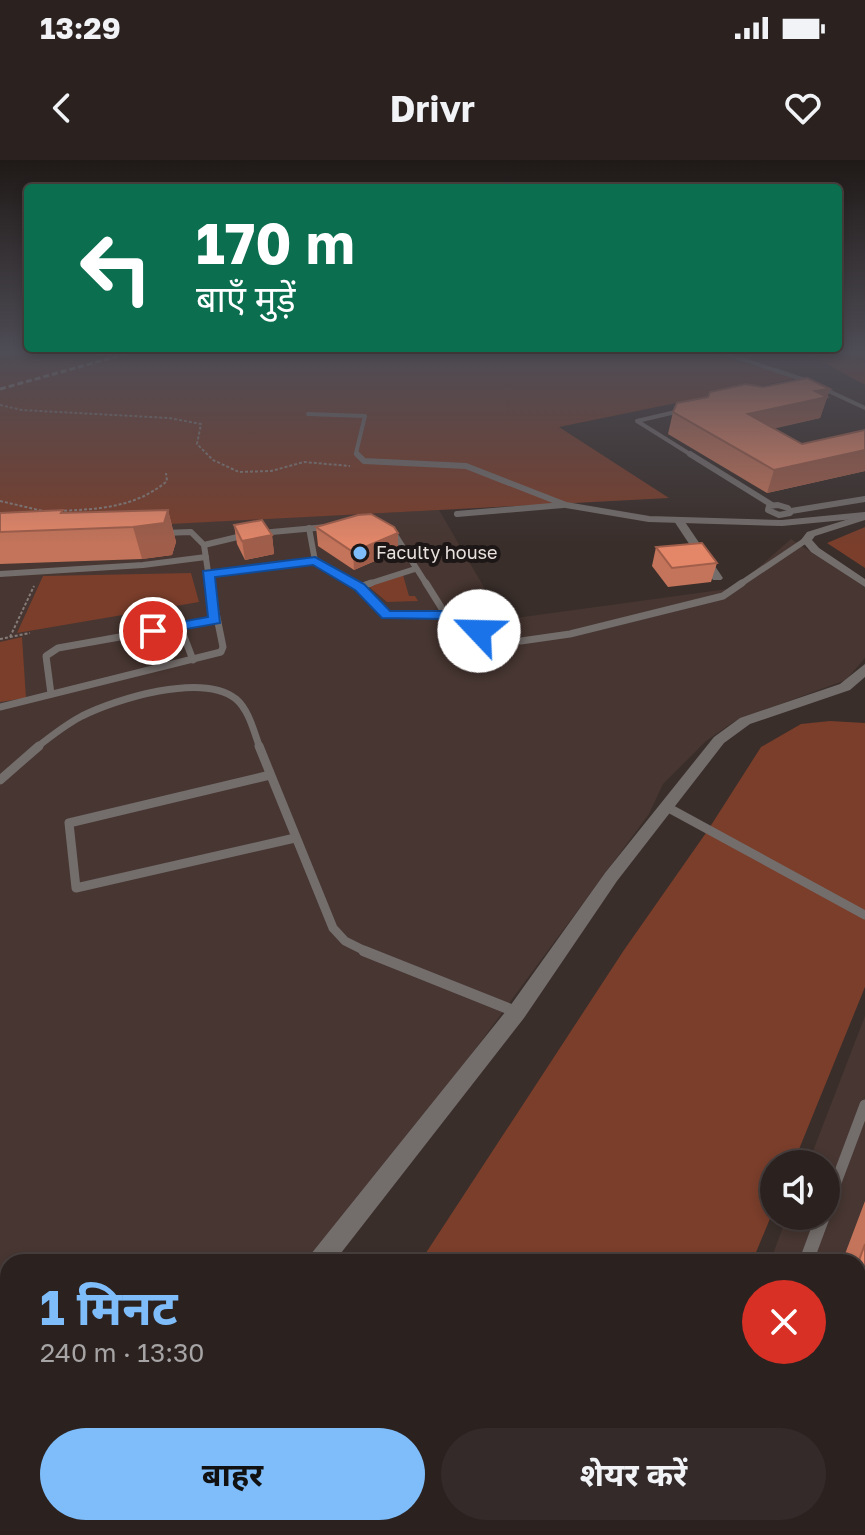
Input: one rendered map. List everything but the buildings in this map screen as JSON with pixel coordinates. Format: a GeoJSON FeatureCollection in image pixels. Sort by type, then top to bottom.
{"type":"FeatureCollection","features":[{"type":"Feature","properties":{"kind":"street"},"geometry":{"type":"LineString","coordinates":[[865,516],[811,534],[806,540],[815,550],[865,584]]}},
{"type":"Feature","properties":{"kind":"street"},"geometry":{"type":"LineString","coordinates":[[679,521],[717,578]]}},
{"type":"Feature","properties":{"kind":"street"},"geometry":{"type":"LineString","coordinates":[[325,1254],[517,1012],[611,877],[665,806],[730,731],[745,721],[845,687],[856,680],[865,668]]}},
{"type":"Feature","properties":{"kind":"lane"},"geometry":{"type":"LineString","coordinates":[[365,417],[356,453],[364,461],[466,466],[566,505],[679,521],[782,523],[865,516]]}},
{"type":"Feature","properties":{"kind":"lane"},"geometry":{"type":"LineString","coordinates":[[654,417],[637,421],[772,505],[782,505],[806,521]]}},
{"type":"Feature","properties":{"kind":"lane"},"geometry":{"type":"LineString","coordinates":[[772,505],[768,510],[779,515],[865,499]]}},
{"type":"Feature","properties":{"kind":"lane"},"geometry":{"type":"LineString","coordinates":[[457,514],[566,505]]}},
{"type":"Feature","properties":{"kind":"lane"},"geometry":{"type":"LineString","coordinates":[[779,515],[782,523]]}},
{"type":"Feature","properties":{"kind":"lane"},"geometry":{"type":"LineString","coordinates":[[381,526],[393,532],[446,615],[462,625],[509,640],[570,634],[723,596],[806,540]]}},
{"type":"Feature","properties":{"kind":"lane"},"geometry":{"type":"LineString","coordinates":[[204,545],[262,532],[337,527]]}},
{"type":"Feature","properties":{"kind":"lane"},"geometry":{"type":"LineString","coordinates":[[309,528],[315,561]]}},
{"type":"Feature","properties":{"kind":"lane"},"geometry":{"type":"LineString","coordinates":[[0,707],[221,652],[223,647],[215,620],[204,545],[191,532],[147,534]]}},
{"type":"Feature","properties":{"kind":"lane"},"geometry":{"type":"LineString","coordinates":[[0,574],[143,565],[206,557]]}},
{"type":"Feature","properties":{"kind":"lane"},"geometry":{"type":"LineString","coordinates":[[208,574],[315,561],[360,587],[387,615],[446,615]]}},
{"type":"Feature","properties":{"kind":"lane"},"geometry":{"type":"LineString","coordinates":[[360,587],[415,569]]}},
{"type":"Feature","properties":{"kind":"lane"},"geometry":{"type":"LineString","coordinates":[[51,694],[46,661],[49,651],[215,620]]}},
{"type":"Feature","properties":{"kind":"lane"},"geometry":{"type":"LineString","coordinates":[[180,626],[193,660]]}},
{"type":"Feature","properties":{"kind":"lane"},"geometry":{"type":"LineString","coordinates":[[0,780],[81,716],[132,699],[191,688],[217,690],[234,697],[243,706],[333,928],[345,941],[517,1012]]}},
{"type":"Feature","properties":{"kind":"lane"},"geometry":{"type":"LineString","coordinates":[[270,775],[69,823],[76,888],[295,838]]}},
{"type":"Feature","properties":{"kind":"lane"},"geometry":{"type":"LineString","coordinates":[[665,806],[865,915]]}},
{"type":"Feature","properties":{"kind":"lane"},"geometry":{"type":"LineString","coordinates":[[840,1172],[865,1105]]}},
{"type":"Feature","properties":{"kind":"lane"},"geometry":{"type":"LineString","coordinates":[[809,1254],[818,1230]]}},
{"type":"Feature","properties":{"kind":"path"},"geometry":{"type":"LineString","coordinates":[[154,417],[201,424],[197,444],[213,460],[239,472],[271,471],[304,462],[349,466]]}},
{"type":"Feature","properties":{"kind":"path"},"geometry":{"type":"LineString","coordinates":[[0,501],[43,511],[122,505],[154,494],[167,481],[166,473]]}},
{"type":"Feature","properties":{"kind":"path"},"geometry":{"type":"LineString","coordinates":[[10,637],[41,571]]}},
{"type":"Feature","properties":{"kind":"path"},"geometry":{"type":"LineString","coordinates":[[0,639],[30,633]]}},
{"type":"Feature","properties":{"kind":"shaded area"},"geometry":{"type":"Polygon","coordinates":[[[0,417],[607,417],[559,427],[669,498],[0,533],[0,417]]]}},
{"type":"Feature","properties":{"kind":"shaded area"},"geometry":{"type":"Polygon","coordinates":[[[439,510],[485,589],[459,594],[472,624],[735,588],[791,539],[865,587],[865,658],[846,680],[735,721],[706,741],[663,784],[649,814],[324,1254],[0,1254],[0,532],[439,510]]]}},
{"type":"Feature","properties":{"kind":"shaded area"},"geometry":{"type":"Polygon","coordinates":[[[865,527],[865,568],[827,543],[865,527]]]}},
{"type":"Feature","properties":{"kind":"shaded area"},"geometry":{"type":"Polygon","coordinates":[[[191,573],[199,602],[17,633],[43,576],[191,573]]]}},
{"type":"Feature","properties":{"kind":"shaded area"},"geometry":{"type":"Polygon","coordinates":[[[403,575],[409,596],[415,596],[418,601],[387,602],[368,586],[403,575]]]}},
{"type":"Feature","properties":{"kind":"shaded area"},"geometry":{"type":"Polygon","coordinates":[[[22,637],[26,698],[0,702],[0,642],[22,637]]]}},
{"type":"Feature","properties":{"kind":"shaded area"},"geometry":{"type":"Polygon","coordinates":[[[830,721],[865,723],[865,987],[799,1150],[760,1150],[760,1230],[765,1230],[755,1254],[425,1254],[624,950],[708,830],[761,747],[801,724],[830,721]]]}},
{"type":"Feature","properties":{"kind":"shaded area"},"geometry":{"type":"Polygon","coordinates":[[[865,1016],[865,1254],[773,1254],[782,1230],[840,1230],[840,1150],[813,1150],[865,1016]]]}},
{"type":"Feature","properties":{"kind":"place","name":"Faculty house"},"geometry":{"type":"Point","coordinates":[360,553]}},
{"type":"Feature","properties":{"kind":"route"},"geometry":{"type":"LineString","coordinates":[[153,631],[215,620],[208,574],[315,561],[360,587],[387,615],[446,615],[479,631]]}}]}
